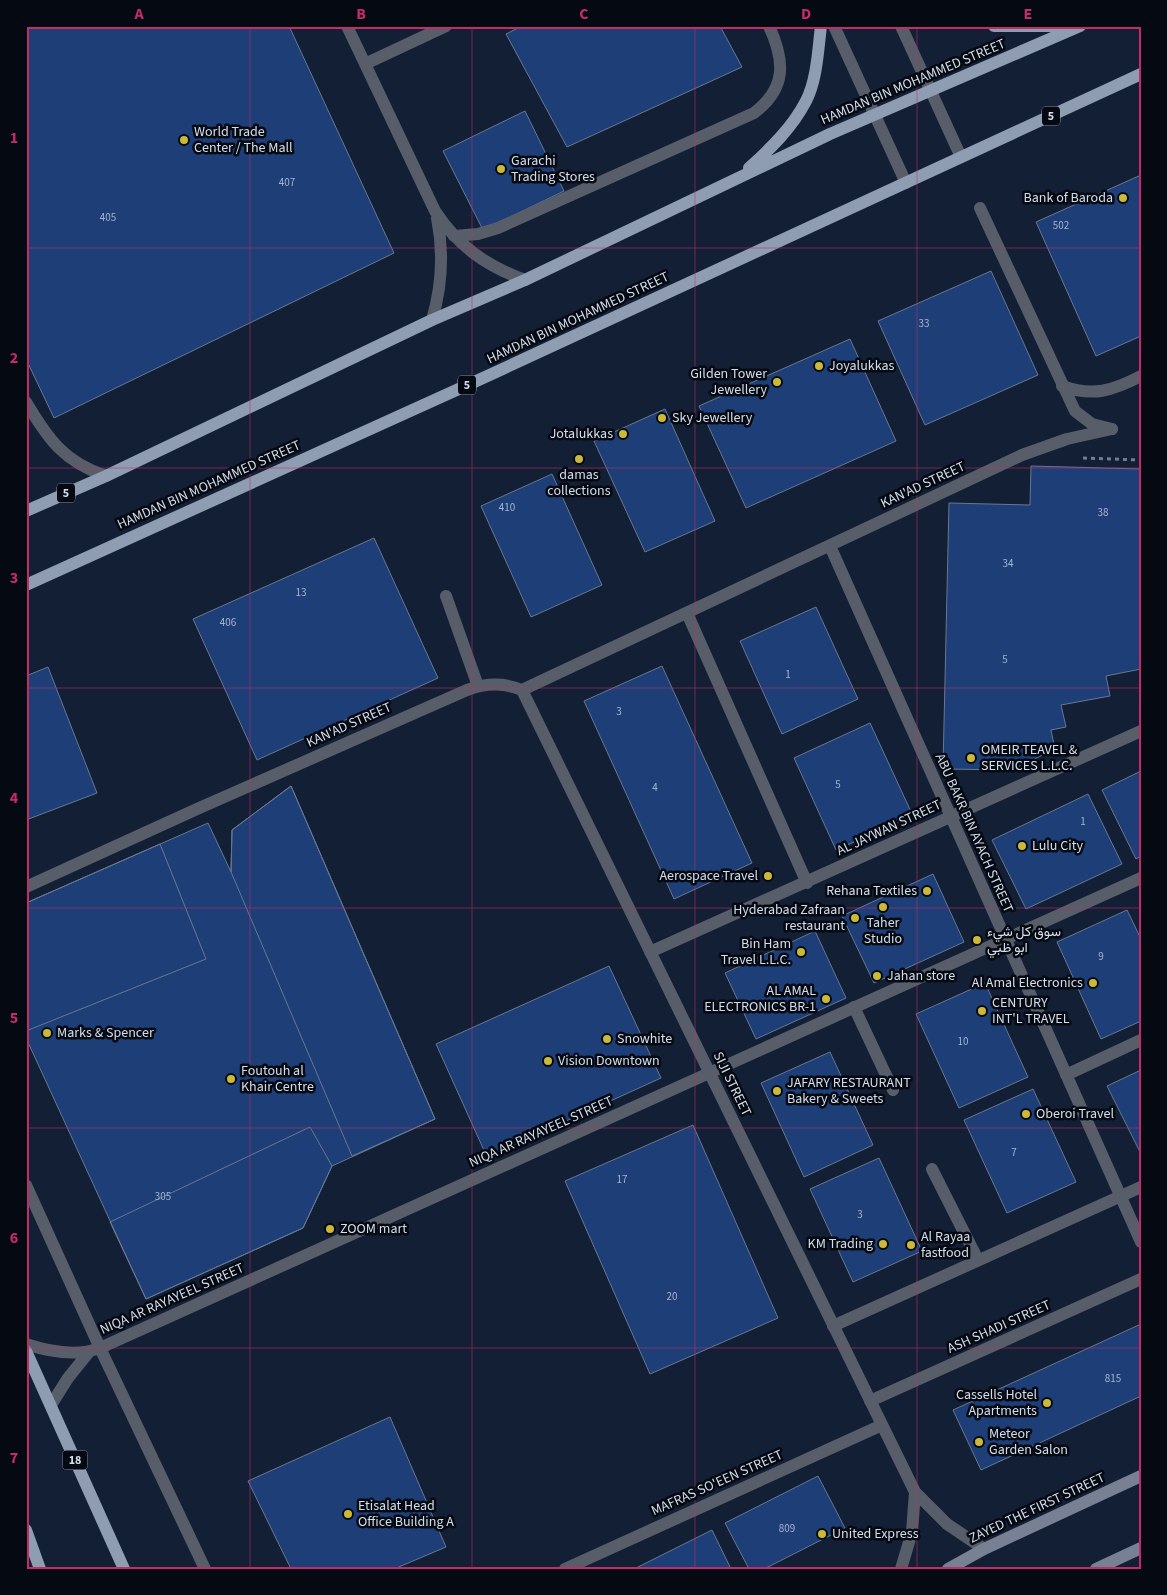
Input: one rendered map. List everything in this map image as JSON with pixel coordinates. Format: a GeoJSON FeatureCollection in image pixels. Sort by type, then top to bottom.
{"type":"FeatureCollection","features":[{"type":"Feature","properties":{"kind":"main road"},"geometry":{"type":"LineString","coordinates":[[740,176],[780,139],[806,101],[813,76],[821,26]]}},
{"type":"Feature","properties":{"kind":"main road"},"geometry":{"type":"LineString","coordinates":[[994,26],[1062,26]]}},
{"type":"Feature","properties":{"kind":"main road","name":"HAMDAN BIN MOHAMMED STREET"},"geometry":{"type":"LineString","coordinates":[[26,511],[106,476],[432,320],[525,280],[740,176],[930,89],[1080,26]]}},
{"type":"Feature","properties":{"kind":"main road","name":"HAMDAN BIN MOHAMMED STREET"},"geometry":{"type":"LineString","coordinates":[[26,585],[1141,74]]}},
{"type":"Feature","properties":{"kind":"main road","name":"18"},"geometry":{"type":"LineString","coordinates":[[26,1350],[124,1569]]}},
{"type":"Feature","properties":{"kind":"main road","name":"ZAYED THE FIRST STREET"},"geometry":{"type":"LineString","coordinates":[[948,1569],[984,1549],[1141,1476]]}},
{"type":"Feature","properties":{"kind":"main road"},"geometry":{"type":"LineString","coordinates":[[26,1530],[40,1569]]}},
{"type":"Feature","properties":{"kind":"main road"},"geometry":{"type":"LineString","coordinates":[[1096,1569],[1141,1548]]}},
{"type":"Feature","properties":{"kind":"street"},"geometry":{"type":"LineString","coordinates":[[347,26],[435,211],[454,236],[486,263],[525,280]]}},
{"type":"Feature","properties":{"kind":"street"},"geometry":{"type":"LineString","coordinates":[[365,64],[446,26]]}},
{"type":"Feature","properties":{"kind":"street"},"geometry":{"type":"LineString","coordinates":[[454,236],[478,234],[498,228],[754,113],[764,106],[772,96],[781,73],[779,48],[769,26]]}},
{"type":"Feature","properties":{"kind":"street"},"geometry":{"type":"LineString","coordinates":[[834,26],[906,183]]}},
{"type":"Feature","properties":{"kind":"street"},"geometry":{"type":"LineString","coordinates":[[901,26],[962,157]]}},
{"type":"Feature","properties":{"kind":"street","name":"KAN'AD STREET"},"geometry":{"type":"LineString","coordinates":[[26,887],[197,809],[478,686],[509,684],[522,690],[1022,455],[1068,439],[1112,429],[1092,424],[1075,411],[980,208]]}},
{"type":"Feature","properties":{"kind":"street"},"geometry":{"type":"LineString","coordinates":[[432,320],[442,277],[441,247],[435,211]]}},
{"type":"Feature","properties":{"kind":"street"},"geometry":{"type":"LineString","coordinates":[[1062,386],[1077,392],[1104,392],[1141,376]]}},
{"type":"Feature","properties":{"kind":"street"},"geometry":{"type":"LineString","coordinates":[[26,402],[48,438],[60,450],[89,470],[106,476]]}},
{"type":"Feature","properties":{"kind":"street","name":"ABU BAKR BIN AYACH STREET"},"geometry":{"type":"LineString","coordinates":[[830,546],[1141,1242]]}},
{"type":"Feature","properties":{"kind":"street"},"geometry":{"type":"LineString","coordinates":[[446,596],[478,686]]}},
{"type":"Feature","properties":{"kind":"street"},"geometry":{"type":"LineString","coordinates":[[687,613],[807,883]]}},
{"type":"Feature","properties":{"kind":"street","name":"SIJI STREET"},"geometry":{"type":"LineString","coordinates":[[522,690],[914,1492],[947,1524],[984,1549]]}},
{"type":"Feature","properties":{"kind":"street","name":"AL JAYWAN STREET"},"geometry":{"type":"LineString","coordinates":[[650,952],[807,883],[950,816],[1141,731]]}},
{"type":"Feature","properties":{"kind":"street","name":"NIQA AR RAYAYEEL STREET"},"geometry":{"type":"LineString","coordinates":[[26,1344],[55,1351],[94,1350],[1141,878]]}},
{"type":"Feature","properties":{"kind":"street"},"geometry":{"type":"LineString","coordinates":[[854,1007],[893,1090]]}},
{"type":"Feature","properties":{"kind":"street"},"geometry":{"type":"LineString","coordinates":[[1066,1075],[1141,1040]]}},
{"type":"Feature","properties":{"kind":"street"},"geometry":{"type":"LineString","coordinates":[[932,1169],[978,1260]]}},
{"type":"Feature","properties":{"kind":"street"},"geometry":{"type":"LineString","coordinates":[[26,1185],[94,1350],[205,1569]]}},
{"type":"Feature","properties":{"kind":"street"},"geometry":{"type":"LineString","coordinates":[[833,1326],[1141,1187]]}},
{"type":"Feature","properties":{"kind":"street","name":"ASH SHADI STREET"},"geometry":{"type":"LineString","coordinates":[[870,1402],[1141,1279]]}},
{"type":"Feature","properties":{"kind":"street","name":"NIQA AR RAYAYEEL STREET"},"geometry":{"type":"LineString","coordinates":[[51,1405],[68,1378],[94,1350]]}},
{"type":"Feature","properties":{"kind":"street","name":"MAFRAS SO'EEN STREET"},"geometry":{"type":"LineString","coordinates":[[565,1569],[882,1425]]}},
{"type":"Feature","properties":{"kind":"street","name":"SIJI STREET"},"geometry":{"type":"LineString","coordinates":[[901,1569],[912,1532],[914,1492]]}},
{"type":"Feature","properties":{"kind":"building","name":"World Trade Center / The Mall"},"geometry":{"type":"Polygon","coordinates":[[[26,26],[289,26],[394,253],[54,418],[26,359],[26,26]]]}},
{"type":"Feature","properties":{"kind":"building"},"geometry":{"type":"Polygon","coordinates":[[[522,26],[720,26],[742,67],[567,147],[506,34],[522,26]]]}},
{"type":"Feature","properties":{"kind":"building"},"geometry":{"type":"Polygon","coordinates":[[[525,111],[564,191],[483,230],[443,151],[525,111]]]}},
{"type":"Feature","properties":{"kind":"building"},"geometry":{"type":"Polygon","coordinates":[[[1141,175],[1141,336],[1096,356],[1036,222],[1141,175]]]}},
{"type":"Feature","properties":{"kind":"building"},"geometry":{"type":"Polygon","coordinates":[[[991,271],[1038,375],[925,425],[878,321],[991,271]]]}},
{"type":"Feature","properties":{"kind":"building"},"geometry":{"type":"Polygon","coordinates":[[[850,339],[896,441],[746,508],[699,406],[850,339]]]}},
{"type":"Feature","properties":{"kind":"building"},"geometry":{"type":"Polygon","coordinates":[[[665,409],[715,521],[645,552],[594,441],[665,409]]]}},
{"type":"Feature","properties":{"kind":"building"},"geometry":{"type":"Polygon","coordinates":[[[1031,466],[1141,469],[1141,669],[1106,676],[1110,696],[1061,705],[1066,727],[1051,730],[1055,749],[1012,770],[943,769],[949,503],[1030,505],[1031,466]]]}},
{"type":"Feature","properties":{"kind":"building"},"geometry":{"type":"Polygon","coordinates":[[[552,474],[602,585],[531,617],[481,506],[552,474]]]}},
{"type":"Feature","properties":{"kind":"building"},"geometry":{"type":"Polygon","coordinates":[[[374,538],[438,678],[257,760],[193,619],[374,538]]]}},
{"type":"Feature","properties":{"kind":"building"},"geometry":{"type":"Polygon","coordinates":[[[816,607],[858,699],[782,734],[740,641],[816,607]]]}},
{"type":"Feature","properties":{"kind":"building"},"geometry":{"type":"Polygon","coordinates":[[[662,666],[752,863],[674,899],[584,701],[662,666]]]}},
{"type":"Feature","properties":{"kind":"building"},"geometry":{"type":"Polygon","coordinates":[[[48,667],[97,793],[26,820],[26,676],[48,667]]]}},
{"type":"Feature","properties":{"kind":"building"},"geometry":{"type":"Polygon","coordinates":[[[870,723],[913,816],[836,850],[794,758],[870,723]]]}},
{"type":"Feature","properties":{"kind":"building"},"geometry":{"type":"Polygon","coordinates":[[[1141,771],[1141,856],[1136,859],[1102,790],[1141,771]]]}},
{"type":"Feature","properties":{"kind":"building","name":"Foutouh al Khair Centre"},"geometry":{"type":"Polygon","coordinates":[[[291,786],[435,1119],[332,1166],[303,1228],[146,1299],[26,1038],[26,903],[208,823],[231,872],[232,830],[291,786]]]}},
{"type":"Feature","properties":{"kind":"building"},"geometry":{"type":"Polygon","coordinates":[[[291,786],[435,1119],[352,1156],[231,872],[232,830],[291,786]]]}},
{"type":"Feature","properties":{"kind":"building"},"geometry":{"type":"Polygon","coordinates":[[[1088,794],[1122,864],[1026,909],[992,840],[1088,794]]]}},
{"type":"Feature","properties":{"kind":"building"},"geometry":{"type":"Polygon","coordinates":[[[160,844],[206,959],[26,1031],[26,903],[160,844]]]}},
{"type":"Feature","properties":{"kind":"building"},"geometry":{"type":"Polygon","coordinates":[[[933,874],[964,942],[874,983],[842,916],[933,874]]]}},
{"type":"Feature","properties":{"kind":"building"},"geometry":{"type":"Polygon","coordinates":[[[1127,910],[1141,939],[1141,1021],[1101,1039],[1057,942],[1127,910]]]}},
{"type":"Feature","properties":{"kind":"building"},"geometry":{"type":"Polygon","coordinates":[[[815,931],[846,998],[756,1039],[725,973],[815,931]]]}},
{"type":"Feature","properties":{"kind":"building","name":"Vision Downtown"},"geometry":{"type":"Polygon","coordinates":[[[609,966],[661,1078],[487,1157],[436,1044],[609,966]]]}},
{"type":"Feature","properties":{"kind":"building"},"geometry":{"type":"Polygon","coordinates":[[[985,983],[1028,1077],[959,1108],[916,1014],[985,983]]]}},
{"type":"Feature","properties":{"kind":"building"},"geometry":{"type":"Polygon","coordinates":[[[830,1052],[873,1145],[804,1177],[761,1083],[830,1052]]]}},
{"type":"Feature","properties":{"kind":"building"},"geometry":{"type":"Polygon","coordinates":[[[1141,1070],[1141,1154],[1107,1086],[1141,1070]]]}},
{"type":"Feature","properties":{"kind":"building"},"geometry":{"type":"Polygon","coordinates":[[[1033,1089],[1076,1182],[1007,1213],[964,1120],[1033,1089]]]}},
{"type":"Feature","properties":{"kind":"building"},"geometry":{"type":"Polygon","coordinates":[[[693,1125],[778,1318],[650,1374],[565,1181],[693,1125]]]}},
{"type":"Feature","properties":{"kind":"building"},"geometry":{"type":"Polygon","coordinates":[[[310,1127],[332,1166],[303,1228],[146,1299],[110,1222],[310,1127]]]}},
{"type":"Feature","properties":{"kind":"building"},"geometry":{"type":"Polygon","coordinates":[[[879,1158],[922,1251],[853,1282],[810,1189],[879,1158]]]}},
{"type":"Feature","properties":{"kind":"building","name":"Cassells Hotel Apartments"},"geometry":{"type":"Polygon","coordinates":[[[1141,1324],[1141,1396],[981,1470],[953,1410],[1141,1324]]]}},
{"type":"Feature","properties":{"kind":"building","name":"Etisalat Head Office Building A"},"geometry":{"type":"Polygon","coordinates":[[[390,1417],[446,1547],[394,1569],[291,1569],[248,1481],[390,1417]]]}},
{"type":"Feature","properties":{"kind":"building"},"geometry":{"type":"Polygon","coordinates":[[[818,1476],[845,1528],[764,1569],[749,1569],[725,1523],[818,1476]]]}},
{"type":"Feature","properties":{"kind":"building"},"geometry":{"type":"Polygon","coordinates":[[[712,1530],[731,1569],[634,1569],[712,1530]]]}},
{"type":"Feature","properties":{"kind":"place","name":"World Trade Center / The Mall"},"geometry":{"type":"Point","coordinates":[184,140]}},
{"type":"Feature","properties":{"kind":"place","name":"Garachi Trading Stores"},"geometry":{"type":"Point","coordinates":[501,169]}},
{"type":"Feature","properties":{"kind":"place","name":"Bank of Baroda"},"geometry":{"type":"Point","coordinates":[1123,198]}},
{"type":"Feature","properties":{"kind":"place","name":"Joyalukkas"},"geometry":{"type":"Point","coordinates":[819,366]}},
{"type":"Feature","properties":{"kind":"place","name":"Gilden Tower Jewellery"},"geometry":{"type":"Point","coordinates":[777,382]}},
{"type":"Feature","properties":{"kind":"place","name":"Sky Jewellery"},"geometry":{"type":"Point","coordinates":[662,418]}},
{"type":"Feature","properties":{"kind":"place","name":"Jotalukkas"},"geometry":{"type":"Point","coordinates":[623,434]}},
{"type":"Feature","properties":{"kind":"place","name":"damas collections"},"geometry":{"type":"Point","coordinates":[579,459]}},
{"type":"Feature","properties":{"kind":"place","name":"OMEIR TEAVEL & SERVICES L.L.C."},"geometry":{"type":"Point","coordinates":[971,758]}},
{"type":"Feature","properties":{"kind":"place","name":"Lulu City"},"geometry":{"type":"Point","coordinates":[1022,846]}},
{"type":"Feature","properties":{"kind":"place","name":"Aerospace Travel"},"geometry":{"type":"Point","coordinates":[768,876]}},
{"type":"Feature","properties":{"kind":"place","name":"Rehana Textiles"},"geometry":{"type":"Point","coordinates":[927,891]}},
{"type":"Feature","properties":{"kind":"place","name":"Taher Studio"},"geometry":{"type":"Point","coordinates":[883,907]}},
{"type":"Feature","properties":{"kind":"place","name":"Hyderabad Zafraan restaurant"},"geometry":{"type":"Point","coordinates":[855,918]}},
{"type":"Feature","properties":{"kind":"place","name":"سوق كل شيء ابو ظبي"},"geometry":{"type":"Point","coordinates":[977,940]}},
{"type":"Feature","properties":{"kind":"place","name":"Bin Ham Travel L.L.C."},"geometry":{"type":"Point","coordinates":[801,952]}},
{"type":"Feature","properties":{"kind":"place","name":"Jahan store"},"geometry":{"type":"Point","coordinates":[877,976]}},
{"type":"Feature","properties":{"kind":"place","name":"Al Amal Electronics"},"geometry":{"type":"Point","coordinates":[1093,983]}},
{"type":"Feature","properties":{"kind":"place","name":"AL AMAL ELECTRONICS BR-1"},"geometry":{"type":"Point","coordinates":[826,999]}},
{"type":"Feature","properties":{"kind":"place","name":"CENTURY INT'L TRAVEL"},"geometry":{"type":"Point","coordinates":[982,1011]}},
{"type":"Feature","properties":{"kind":"place","name":"Marks & Spencer"},"geometry":{"type":"Point","coordinates":[47,1033]}},
{"type":"Feature","properties":{"kind":"place","name":"Snowhite"},"geometry":{"type":"Point","coordinates":[607,1039]}},
{"type":"Feature","properties":{"kind":"place","name":"Vision Downtown"},"geometry":{"type":"Point","coordinates":[548,1061]}},
{"type":"Feature","properties":{"kind":"place","name":"Foutouh al Khair Centre"},"geometry":{"type":"Point","coordinates":[231,1079]}},
{"type":"Feature","properties":{"kind":"place","name":"JAFARY RESTAURANT Bakery & Sweets"},"geometry":{"type":"Point","coordinates":[777,1091]}},
{"type":"Feature","properties":{"kind":"place","name":"Oberoi Travel"},"geometry":{"type":"Point","coordinates":[1026,1114]}},
{"type":"Feature","properties":{"kind":"place","name":"ZOOM mart"},"geometry":{"type":"Point","coordinates":[330,1229]}},
{"type":"Feature","properties":{"kind":"place","name":"KM Trading"},"geometry":{"type":"Point","coordinates":[883,1244]}},
{"type":"Feature","properties":{"kind":"place","name":"Al Rayaa fastfood"},"geometry":{"type":"Point","coordinates":[911,1245]}},
{"type":"Feature","properties":{"kind":"place","name":"Cassells Hotel Apartments"},"geometry":{"type":"Point","coordinates":[1047,1403]}},
{"type":"Feature","properties":{"kind":"place","name":"Meteor Garden Salon"},"geometry":{"type":"Point","coordinates":[979,1442]}},
{"type":"Feature","properties":{"kind":"place","name":"Etisalat Head Office Building A"},"geometry":{"type":"Point","coordinates":[348,1514]}},
{"type":"Feature","properties":{"kind":"place","name":"United Express"},"geometry":{"type":"Point","coordinates":[822,1534]}}]}
